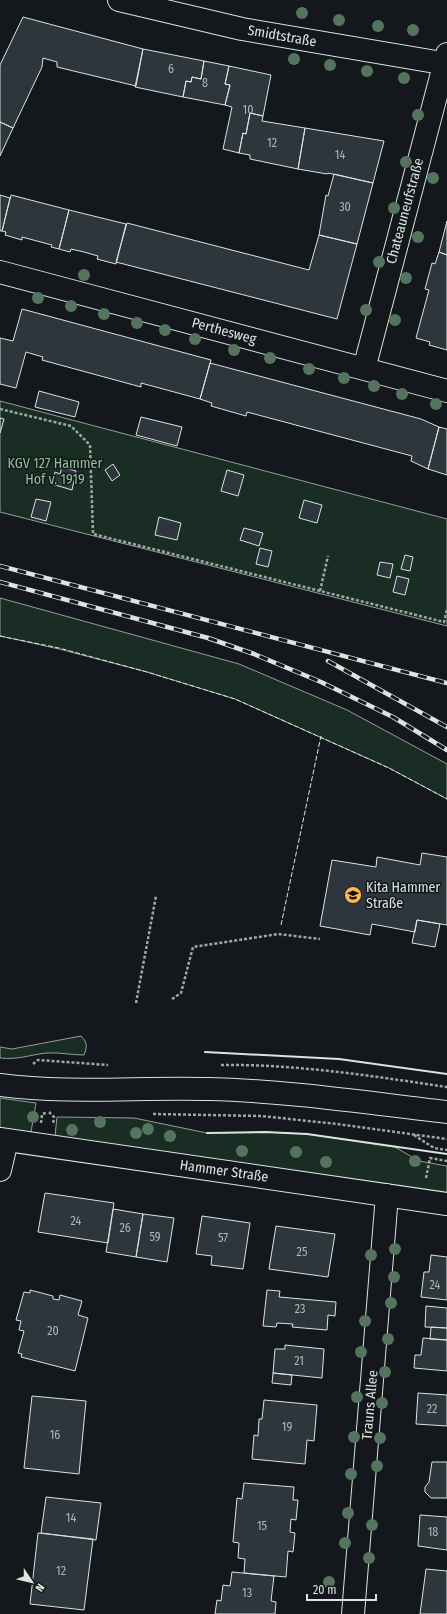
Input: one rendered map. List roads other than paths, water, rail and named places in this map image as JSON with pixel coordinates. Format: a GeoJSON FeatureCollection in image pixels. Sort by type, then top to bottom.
{"type":"FeatureCollection","features":[{"type":"Feature","properties":{"kind":"street","name":"Smidtstraße"},"geometry":{"type":"LineString","coordinates":[[119,0],[242,29],[446,61]]}},
{"type":"Feature","properties":{"kind":"street","name":"Chateauneufstraße"},"geometry":{"type":"LineString","coordinates":[[364,369],[446,61]]}},
{"type":"Feature","properties":{"kind":"street","name":"Perthesweg"},"geometry":{"type":"LineString","coordinates":[[0,272],[447,391]]}},
{"type":"Feature","properties":{"kind":"street"},"geometry":{"type":"LineString","coordinates":[[0,1086],[51,1090],[209,1089],[335,1098],[447,1112]]}},
{"type":"Feature","properties":{"kind":"street"},"geometry":{"type":"LineString","coordinates":[[0,1170],[3,1139]]}},
{"type":"Feature","properties":{"kind":"street","name":"Hammer Straße"},"geometry":{"type":"LineString","coordinates":[[3,1139],[447,1204]]}},
{"type":"Feature","properties":{"kind":"street","name":"Trauns Allee"},"geometry":{"type":"LineString","coordinates":[[353,1614],[387,1195]]}},
{"type":"Feature","properties":{"kind":"railway"},"geometry":{"type":"LineString","coordinates":[[0,566],[447,683]]}},
{"type":"Feature","properties":{"kind":"railway"},"geometry":{"type":"LineString","coordinates":[[0,582],[208,638],[254,654],[321,682],[393,717],[447,750]]}},
{"type":"Feature","properties":{"kind":"railway"},"geometry":{"type":"LineString","coordinates":[[328,661],[447,727]]}},
{"type":"Feature","properties":{"kind":"place","name":"Kita Hammer Straße"},"geometry":{"type":"Point","coordinates":[353,895]}},
{"type":"Feature","properties":{"kind":"park label","name":"KGV 127 Hammer Hof v. 1919"},"geometry":{"type":"Point","coordinates":[55,472]}}]}
